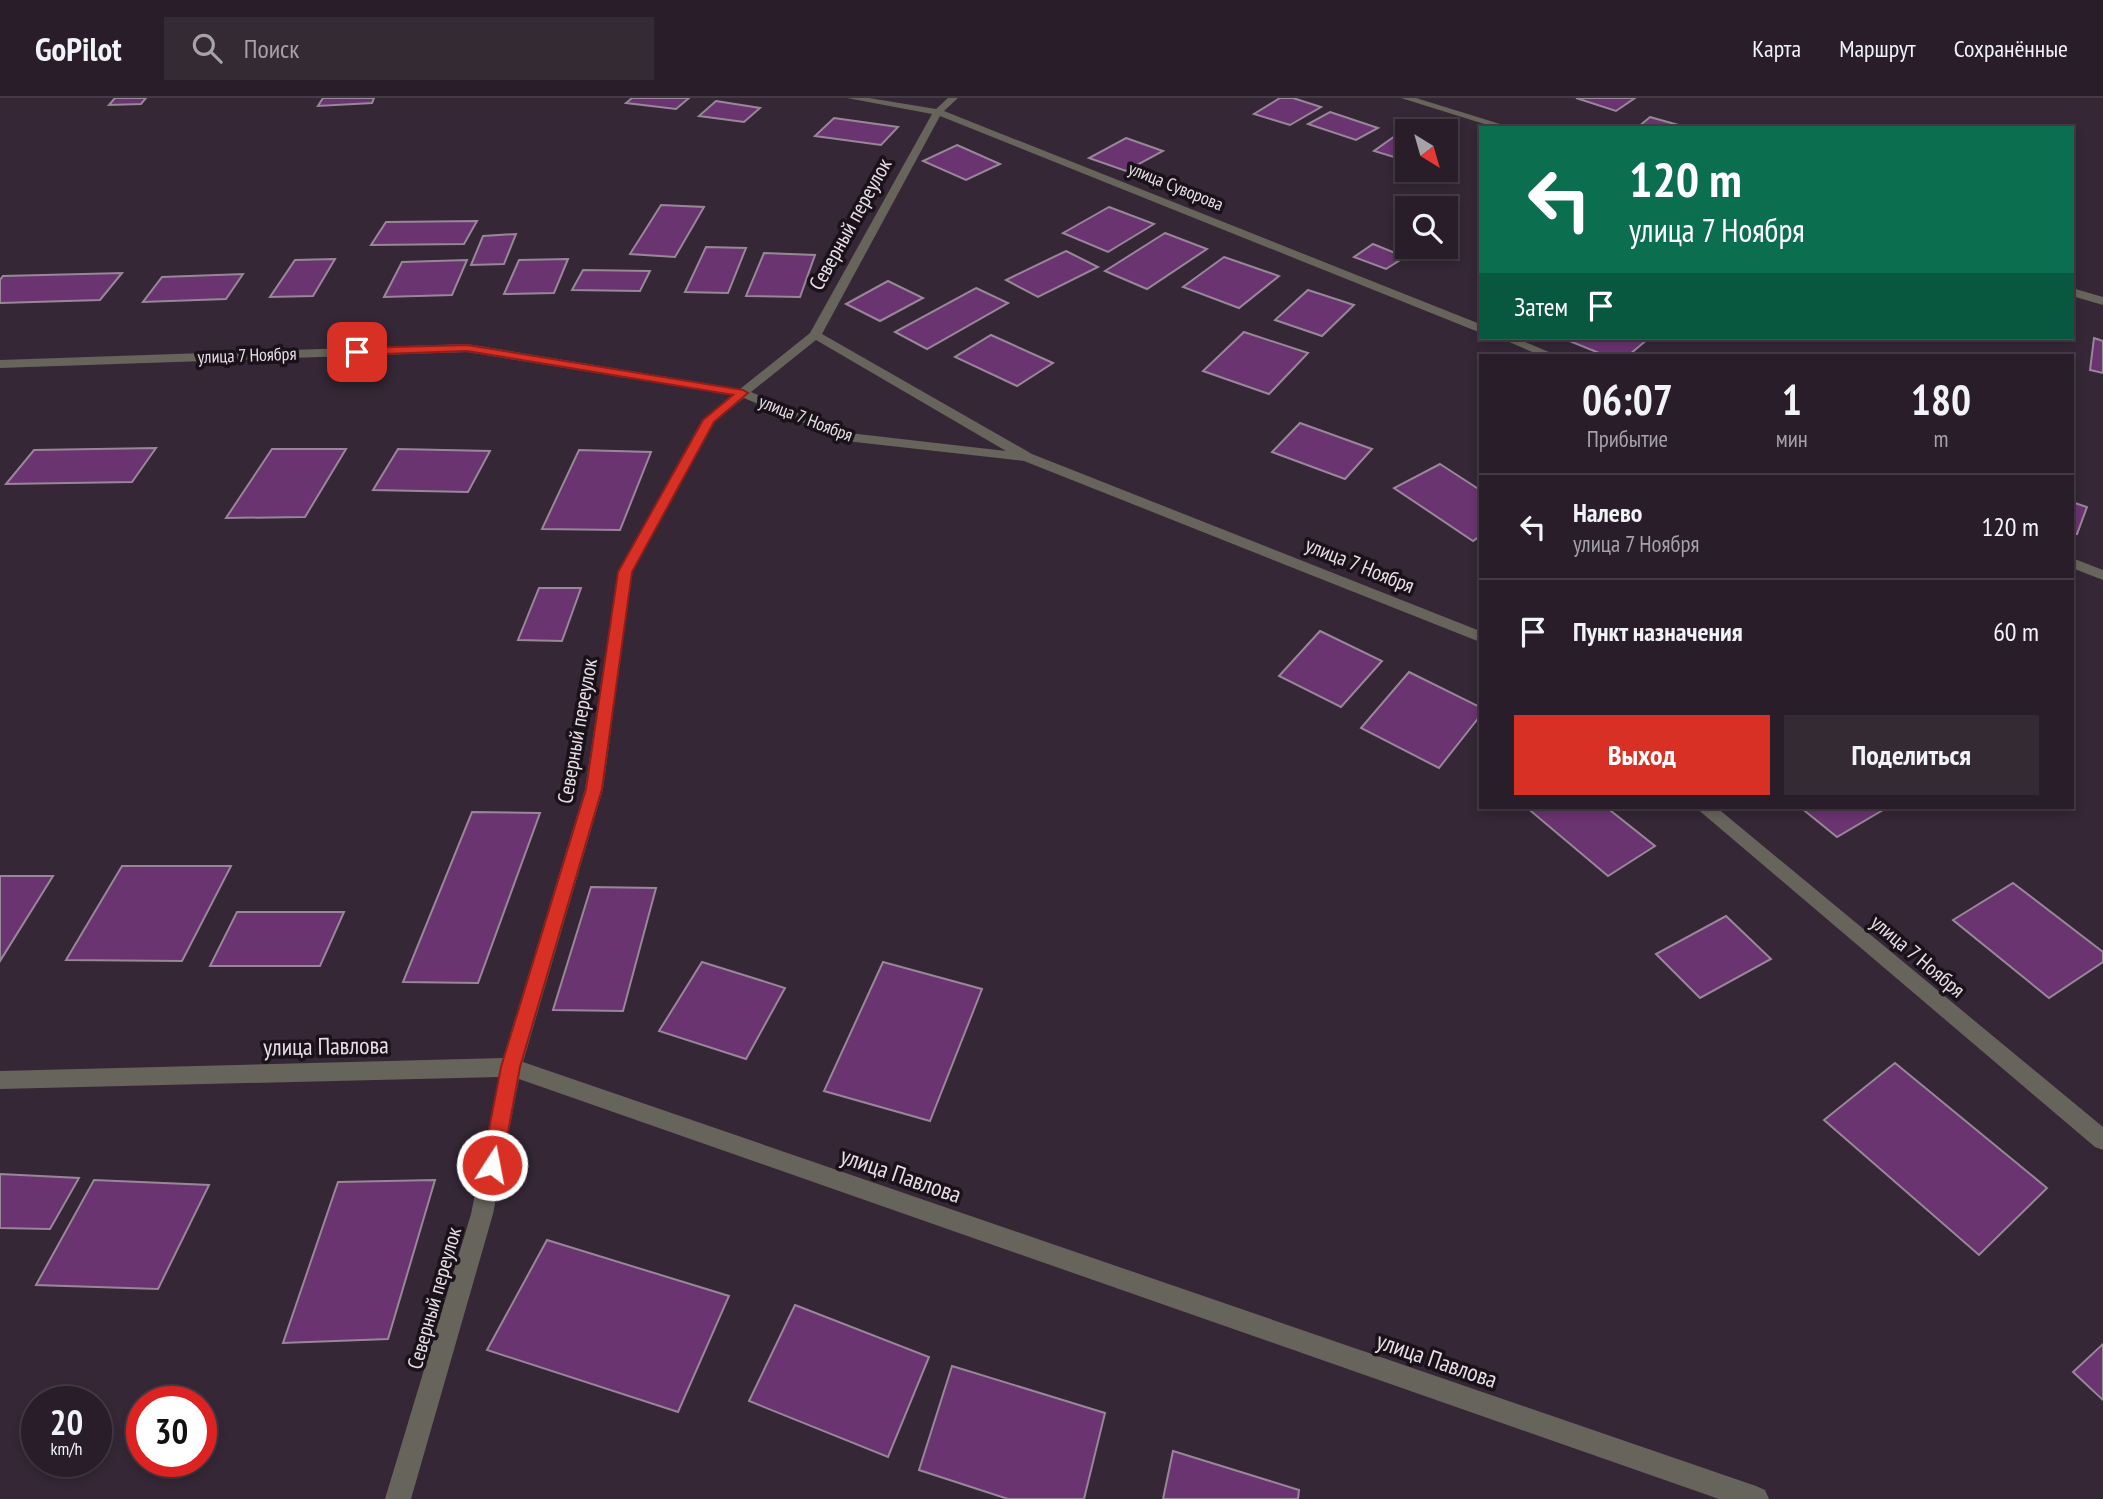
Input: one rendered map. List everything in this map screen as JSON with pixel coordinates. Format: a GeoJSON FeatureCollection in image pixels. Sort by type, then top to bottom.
{"type":"FeatureCollection","features":[{"type":"Feature","properties":{"kind":"street","name":"улица Суворова"},"geometry":{"type":"LineString","coordinates":[[852,98],[938,112],[1479,328]]}},
{"type":"Feature","properties":{"kind":"street","name":"Северный переулок"},"geometry":{"type":"LineString","coordinates":[[398,1499],[482,1214],[511,1067],[594,789],[625,572],[709,420],[815,335],[938,112],[953,98]]}},
{"type":"Feature","properties":{"kind":"street"},"geometry":{"type":"LineString","coordinates":[[1406,98],[1501,126]]}},
{"type":"Feature","properties":{"kind":"street"},"geometry":{"type":"LineString","coordinates":[[2074,293],[2103,301]]}},
{"type":"Feature","properties":{"kind":"street","name":"улица 7 Ноября"},"geometry":{"type":"LineString","coordinates":[[815,335],[1027,457],[1479,637]]}},
{"type":"Feature","properties":{"kind":"street"},"geometry":{"type":"LineString","coordinates":[[1511,340],[1547,354]]}},
{"type":"Feature","properties":{"kind":"street","name":"улица 7 Ноября"},"geometry":{"type":"LineString","coordinates":[[0,364],[467,348],[743,393],[846,438],[1027,457]]}},
{"type":"Feature","properties":{"kind":"street"},"geometry":{"type":"LineString","coordinates":[[2074,564],[2103,575]]}},
{"type":"Feature","properties":{"kind":"street","name":"улица 7 Ноября"},"geometry":{"type":"LineString","coordinates":[[1706,809],[2103,1140]]}},
{"type":"Feature","properties":{"kind":"street","name":"улица Павлова"},"geometry":{"type":"LineString","coordinates":[[0,1080],[511,1067],[1756,1499]]}},
{"type":"Feature","properties":{"kind":"building"},"geometry":{"type":"Polygon","coordinates":[[[115,98],[146,98],[141,104],[109,105],[115,98]]]}},
{"type":"Feature","properties":{"kind":"building"},"geometry":{"type":"Polygon","coordinates":[[[323,98],[374,98],[372,103],[318,106],[323,98]]]}},
{"type":"Feature","properties":{"kind":"building"},"geometry":{"type":"Polygon","coordinates":[[[632,98],[689,98],[676,109],[626,103],[632,98]]]}},
{"type":"Feature","properties":{"kind":"building"},"geometry":{"type":"Polygon","coordinates":[[[1280,98],[1293,98],[1321,107],[1290,125],[1254,114],[1280,98]]]}},
{"type":"Feature","properties":{"kind":"building"},"geometry":{"type":"Polygon","coordinates":[[[1576,98],[1635,98],[1616,111],[1576,98]]]}},
{"type":"Feature","properties":{"kind":"building"},"geometry":{"type":"Polygon","coordinates":[[[716,101],[760,108],[744,122],[699,116],[716,101]]]}},
{"type":"Feature","properties":{"kind":"building"},"geometry":{"type":"Polygon","coordinates":[[[1330,112],[1378,128],[1356,140],[1308,124],[1330,112]]]}},
{"type":"Feature","properties":{"kind":"building"},"geometry":{"type":"Polygon","coordinates":[[[1650,117],[1682,126],[1639,126],[1650,117]]]}},
{"type":"Feature","properties":{"kind":"building"},"geometry":{"type":"Polygon","coordinates":[[[834,118],[898,127],[881,145],[815,136],[834,118]]]}},
{"type":"Feature","properties":{"kind":"building"},"geometry":{"type":"Polygon","coordinates":[[[1395,136],[1395,157],[1374,151],[1395,136]]]}},
{"type":"Feature","properties":{"kind":"building"},"geometry":{"type":"Polygon","coordinates":[[[1126,138],[1163,151],[1126,171],[1089,158],[1126,138]]]}},
{"type":"Feature","properties":{"kind":"building"},"geometry":{"type":"Polygon","coordinates":[[[957,145],[1000,164],[966,180],[923,161],[957,145]]]}},
{"type":"Feature","properties":{"kind":"building"},"geometry":{"type":"Polygon","coordinates":[[[661,205],[704,207],[675,257],[630,254],[661,205]]]}},
{"type":"Feature","properties":{"kind":"building"},"geometry":{"type":"Polygon","coordinates":[[[1109,207],[1154,224],[1108,252],[1063,233],[1109,207]]]}},
{"type":"Feature","properties":{"kind":"building"},"geometry":{"type":"Polygon","coordinates":[[[477,221],[464,244],[371,245],[386,222],[477,221]]]}},
{"type":"Feature","properties":{"kind":"building"},"geometry":{"type":"Polygon","coordinates":[[[1165,233],[1207,249],[1147,289],[1105,271],[1165,233]]]}},
{"type":"Feature","properties":{"kind":"building"},"geometry":{"type":"Polygon","coordinates":[[[516,234],[504,264],[471,265],[483,236],[516,234]]]}},
{"type":"Feature","properties":{"kind":"building"},"geometry":{"type":"Polygon","coordinates":[[[1373,244],[1395,253],[1395,259],[1402,259],[1386,269],[1354,257],[1373,244]]]}},
{"type":"Feature","properties":{"kind":"building"},"geometry":{"type":"Polygon","coordinates":[[[706,247],[746,248],[728,293],[685,292],[706,247]]]}},
{"type":"Feature","properties":{"kind":"building"},"geometry":{"type":"Polygon","coordinates":[[[1066,251],[1098,267],[1038,297],[1006,280],[1066,251]]]}},
{"type":"Feature","properties":{"kind":"building"},"geometry":{"type":"Polygon","coordinates":[[[764,253],[815,255],[800,297],[746,296],[764,253]]]}},
{"type":"Feature","properties":{"kind":"building"},"geometry":{"type":"Polygon","coordinates":[[[1224,257],[1279,276],[1239,308],[1183,287],[1224,257]]]}},
{"type":"Feature","properties":{"kind":"building"},"geometry":{"type":"Polygon","coordinates":[[[335,259],[313,296],[270,297],[295,260],[335,259]]]}},
{"type":"Feature","properties":{"kind":"building"},"geometry":{"type":"Polygon","coordinates":[[[568,259],[554,293],[504,294],[519,260],[568,259]]]}},
{"type":"Feature","properties":{"kind":"building"},"geometry":{"type":"Polygon","coordinates":[[[467,260],[452,295],[384,297],[402,262],[467,260]]]}},
{"type":"Feature","properties":{"kind":"building"},"geometry":{"type":"Polygon","coordinates":[[[583,270],[650,271],[640,291],[572,290],[583,270]]]}},
{"type":"Feature","properties":{"kind":"building"},"geometry":{"type":"Polygon","coordinates":[[[122,273],[100,300],[0,303],[0,280],[3,276],[122,273]]]}},
{"type":"Feature","properties":{"kind":"building"},"geometry":{"type":"Polygon","coordinates":[[[243,274],[226,299],[143,302],[162,277],[243,274]]]}},
{"type":"Feature","properties":{"kind":"building"},"geometry":{"type":"Polygon","coordinates":[[[888,281],[923,298],[880,321],[846,304],[888,281]]]}},
{"type":"Feature","properties":{"kind":"building"},"geometry":{"type":"Polygon","coordinates":[[[976,288],[1008,303],[927,349],[895,332],[976,288]]]}},
{"type":"Feature","properties":{"kind":"building"},"geometry":{"type":"Polygon","coordinates":[[[1308,290],[1354,305],[1322,336],[1275,320],[1308,290]]]}},
{"type":"Feature","properties":{"kind":"building"},"geometry":{"type":"Polygon","coordinates":[[[1244,332],[1308,353],[1269,394],[1203,371],[1244,332]]]}},
{"type":"Feature","properties":{"kind":"building"},"geometry":{"type":"Polygon","coordinates":[[[991,335],[1053,363],[1017,386],[955,357],[991,335]]]}},
{"type":"Feature","properties":{"kind":"building"},"geometry":{"type":"Polygon","coordinates":[[[2094,338],[2103,341],[2103,373],[2090,370],[2094,338]]]}},
{"type":"Feature","properties":{"kind":"building"},"geometry":{"type":"Polygon","coordinates":[[[1567,340],[1647,340],[1630,354],[1602,354],[1567,340]]]}},
{"type":"Feature","properties":{"kind":"building"},"geometry":{"type":"Polygon","coordinates":[[[1300,423],[1372,449],[1345,479],[1272,452],[1300,423]]]}},
{"type":"Feature","properties":{"kind":"building"},"geometry":{"type":"Polygon","coordinates":[[[156,448],[132,482],[6,484],[34,450],[156,448]]]}},
{"type":"Feature","properties":{"kind":"building"},"geometry":{"type":"Polygon","coordinates":[[[272,449],[346,449],[305,517],[226,518],[272,449]]]}},
{"type":"Feature","properties":{"kind":"building"},"geometry":{"type":"Polygon","coordinates":[[[398,449],[490,451],[468,492],[373,490],[398,449]]]}},
{"type":"Feature","properties":{"kind":"building"},"geometry":{"type":"Polygon","coordinates":[[[579,450],[651,452],[620,530],[542,529],[579,450]]]}},
{"type":"Feature","properties":{"kind":"building"},"geometry":{"type":"Polygon","coordinates":[[[1440,464],[1479,489],[1479,537],[1473,541],[1394,488],[1440,464]]]}},
{"type":"Feature","properties":{"kind":"building"},"geometry":{"type":"Polygon","coordinates":[[[2074,503],[2087,507],[2077,534],[2074,533],[2074,503]]]}},
{"type":"Feature","properties":{"kind":"building"},"geometry":{"type":"Polygon","coordinates":[[[539,588],[581,588],[562,641],[518,640],[539,588]]]}},
{"type":"Feature","properties":{"kind":"building"},"geometry":{"type":"Polygon","coordinates":[[[1320,631],[1382,661],[1341,707],[1279,676],[1320,631]]]}},
{"type":"Feature","properties":{"kind":"building"},"geometry":{"type":"Polygon","coordinates":[[[1409,672],[1479,707],[1479,717],[1439,768],[1361,728],[1409,672]]]}},
{"type":"Feature","properties":{"kind":"building"},"geometry":{"type":"Polygon","coordinates":[[[1528,809],[1609,809],[1655,846],[1608,876],[1528,809]]]}},
{"type":"Feature","properties":{"kind":"building"},"geometry":{"type":"Polygon","coordinates":[[[1802,809],[1885,809],[1837,837],[1802,809]]]}},
{"type":"Feature","properties":{"kind":"building"},"geometry":{"type":"Polygon","coordinates":[[[472,812],[540,813],[478,983],[403,982],[472,812]]]}},
{"type":"Feature","properties":{"kind":"building"},"geometry":{"type":"Polygon","coordinates":[[[122,866],[231,866],[182,961],[66,960],[122,866]]]}},
{"type":"Feature","properties":{"kind":"building"},"geometry":{"type":"Polygon","coordinates":[[[0,876],[53,876],[0,961],[0,876]]]}},
{"type":"Feature","properties":{"kind":"building"},"geometry":{"type":"Polygon","coordinates":[[[2013,883],[2103,952],[2103,962],[2049,998],[1953,920],[2013,883]]]}},
{"type":"Feature","properties":{"kind":"building"},"geometry":{"type":"Polygon","coordinates":[[[591,887],[656,888],[623,1011],[553,1010],[591,887]]]}},
{"type":"Feature","properties":{"kind":"building"},"geometry":{"type":"Polygon","coordinates":[[[237,912],[344,912],[320,966],[210,966],[237,912]]]}},
{"type":"Feature","properties":{"kind":"building"},"geometry":{"type":"Polygon","coordinates":[[[1726,916],[1771,959],[1700,998],[1656,954],[1726,916]]]}},
{"type":"Feature","properties":{"kind":"building"},"geometry":{"type":"Polygon","coordinates":[[[702,962],[785,988],[746,1059],[659,1031],[702,962]]]}},
{"type":"Feature","properties":{"kind":"building"},"geometry":{"type":"Polygon","coordinates":[[[883,962],[982,989],[930,1121],[824,1091],[883,962]]]}},
{"type":"Feature","properties":{"kind":"building"},"geometry":{"type":"Polygon","coordinates":[[[1895,1063],[2047,1188],[1979,1255],[1824,1120],[1895,1063]]]}},
{"type":"Feature","properties":{"kind":"building"},"geometry":{"type":"Polygon","coordinates":[[[0,1174],[79,1178],[50,1229],[0,1228],[0,1174]]]}},
{"type":"Feature","properties":{"kind":"building"},"geometry":{"type":"Polygon","coordinates":[[[94,1180],[209,1185],[158,1289],[36,1285],[94,1180]]]}},
{"type":"Feature","properties":{"kind":"building"},"geometry":{"type":"Polygon","coordinates":[[[435,1180],[388,1339],[283,1343],[338,1182],[435,1180]]]}},
{"type":"Feature","properties":{"kind":"building"},"geometry":{"type":"Polygon","coordinates":[[[547,1240],[729,1296],[678,1412],[487,1350],[547,1240]]]}},
{"type":"Feature","properties":{"kind":"building"},"geometry":{"type":"Polygon","coordinates":[[[795,1305],[929,1357],[888,1457],[749,1401],[795,1305]]]}},
{"type":"Feature","properties":{"kind":"building"},"geometry":{"type":"Polygon","coordinates":[[[2103,1344],[2103,1400],[2073,1372],[2103,1344]]]}},
{"type":"Feature","properties":{"kind":"building"},"geometry":{"type":"Polygon","coordinates":[[[952,1366],[1105,1413],[1084,1499],[1008,1499],[919,1470],[952,1366]]]}},
{"type":"Feature","properties":{"kind":"building"},"geometry":{"type":"Polygon","coordinates":[[[1173,1451],[1299,1490],[1298,1499],[1163,1499],[1173,1451]]]}},
{"type":"Feature","properties":{"kind":"route"},"geometry":{"type":"LineString","coordinates":[[357,352],[467,348],[743,393],[709,420],[625,572],[594,789],[511,1067],[492,1165]]}}]}
